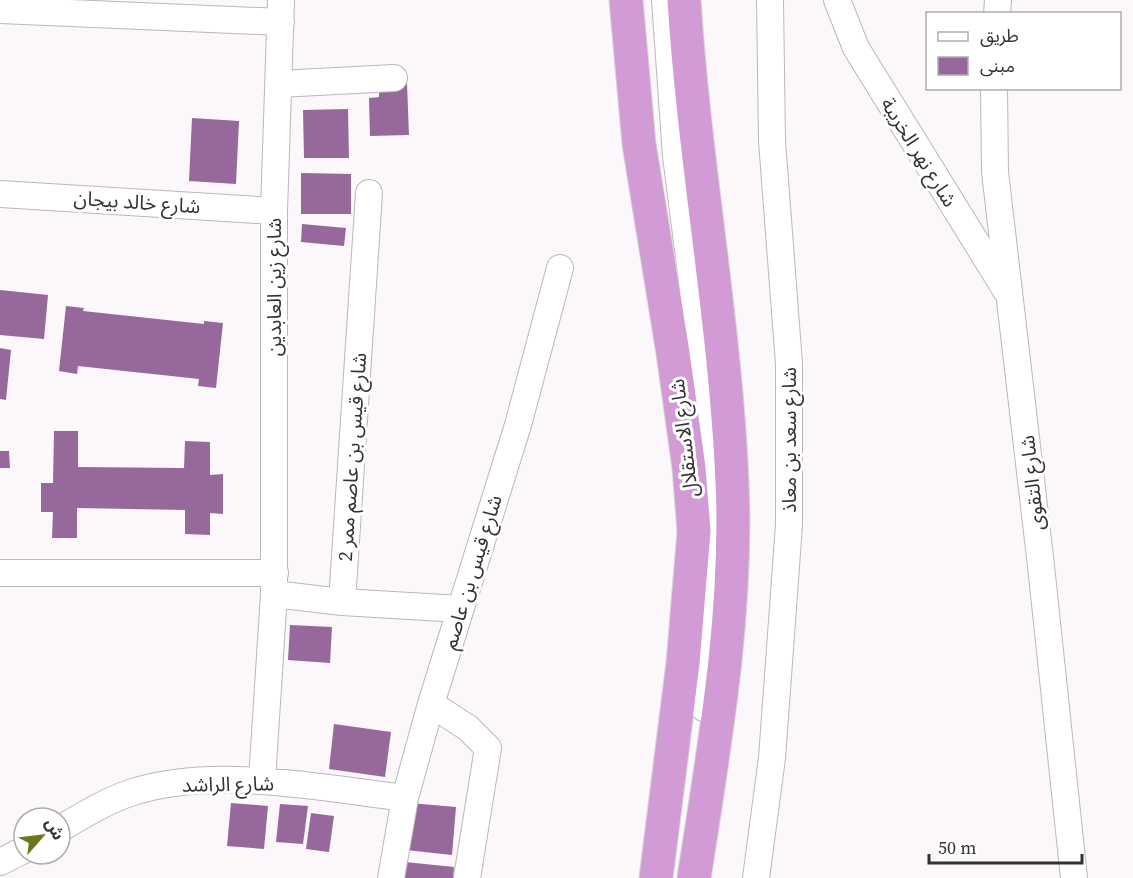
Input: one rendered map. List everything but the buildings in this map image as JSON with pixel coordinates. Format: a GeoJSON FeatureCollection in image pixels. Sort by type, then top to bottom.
{"type":"FeatureCollection","features":[{"type":"Feature","properties":{"kind":"highway","name":"شارع الاستقلال"},"geometry":{"type":"LineString","coordinates":[[626,0],[639,144],[675,364],[689,468],[694,531],[683,663],[656,878]]}},
{"type":"Feature","properties":{"kind":"highway","name":"شارع الاستقلال"},"geometry":{"type":"LineString","coordinates":[[684,0],[688,67],[722,353],[732,483],[730,593],[720,711],[694,878]]}},
{"type":"Feature","properties":{"kind":"street"},"geometry":{"type":"LineString","coordinates":[[654,0],[660,105],[698,399],[705,494],[704,569],[694,700],[672,878]]}},
{"type":"Feature","properties":{"kind":"street"},"geometry":{"type":"LineString","coordinates":[[665,0],[676,156],[708,396],[716,505],[709,647],[682,878]]}},
{"type":"Feature","properties":{"kind":"street","name":"شارع سعد بن معاذ"},"geometry":{"type":"LineString","coordinates":[[756,878],[772,758],[789,525],[789,364],[772,141],[770,0]]}},
{"type":"Feature","properties":{"kind":"street","name":"شارع نهر الخريبة"},"geometry":{"type":"LineString","coordinates":[[837,0],[856,48],[1011,299]]}},
{"type":"Feature","properties":{"kind":"street"},"geometry":{"type":"LineString","coordinates":[[0,10],[281,11]]}},
{"type":"Feature","properties":{"kind":"street","name":"شارع زين العابدين"},"geometry":{"type":"LineString","coordinates":[[262,780],[274,584],[274,211],[281,11]]}},
{"type":"Feature","properties":{"kind":"street"},"geometry":{"type":"LineString","coordinates":[[279,84],[394,78]]}},
{"type":"Feature","properties":{"kind":"street","name":"شارع التقوى"},"geometry":{"type":"LineString","coordinates":[[994,90],[995,172],[1074,878]]}},
{"type":"Feature","properties":{"kind":"street","name":"شارع قيس بن عاصم ممر 2"},"geometry":{"type":"LineString","coordinates":[[342,602],[369,193]]}},
{"type":"Feature","properties":{"kind":"street","name":"شارع خالد بيجان"},"geometry":{"type":"LineString","coordinates":[[0,194],[274,211]]}},
{"type":"Feature","properties":{"kind":"street","name":"شارع قيس بن عاصم"},"geometry":{"type":"LineString","coordinates":[[391,878],[405,798],[431,704],[518,425],[560,268]]}},
{"type":"Feature","properties":{"kind":"street"},"geometry":{"type":"LineString","coordinates":[[0,573],[274,584],[342,602],[460,609]]}},
{"type":"Feature","properties":{"kind":"street"},"geometry":{"type":"LineString","coordinates":[[431,704],[468,728],[488,748],[467,878]]}},
{"type":"Feature","properties":{"kind":"street","name":"شارع الراشد"},"geometry":{"type":"LineString","coordinates":[[72,823],[132,793],[191,783],[262,780],[405,798]]}}]}
